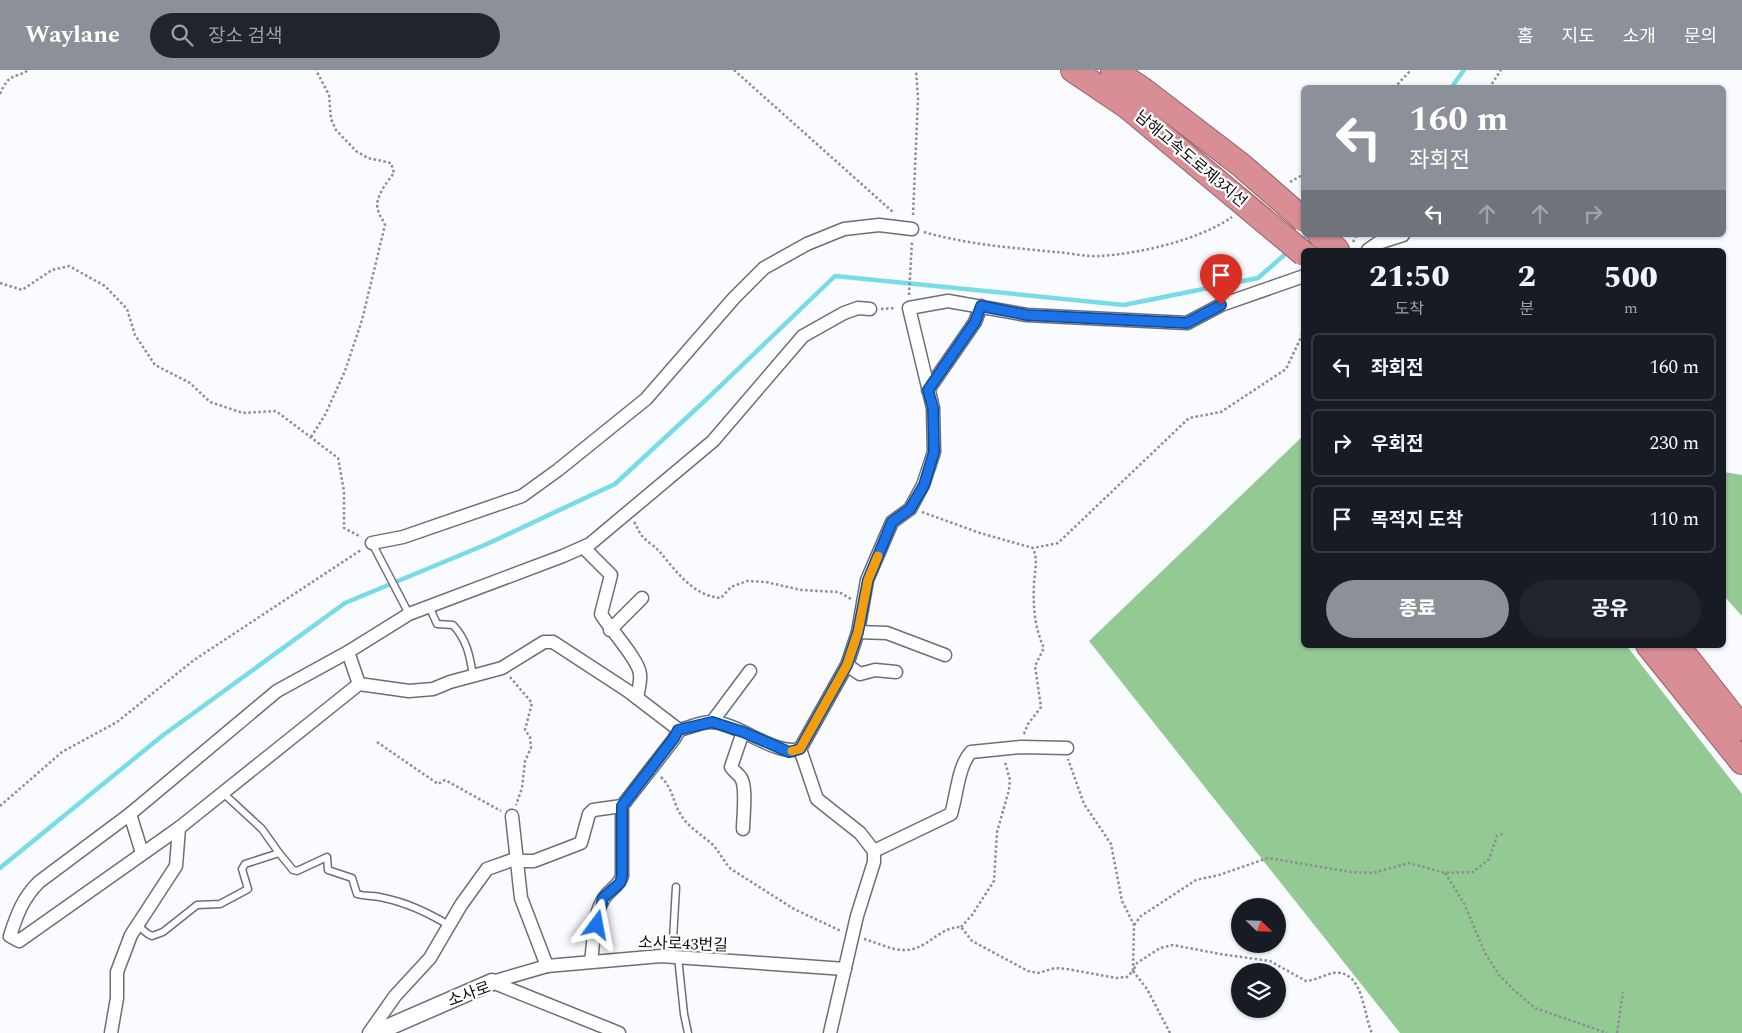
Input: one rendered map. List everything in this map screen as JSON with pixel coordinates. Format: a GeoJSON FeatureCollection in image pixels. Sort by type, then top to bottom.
{"type":"FeatureCollection","features":[{"type":"Feature","properties":{"kind":"highway","name":"남해고속도로제3지선"},"geometry":{"type":"LineString","coordinates":[[1073,70],[1135,98],[1241,165],[1301,217]]}},
{"type":"Feature","properties":{"kind":"highway","name":"남해고속도로제3지선"},"geometry":{"type":"LineString","coordinates":[[1113,70],[1135,98],[1301,251]]}},
{"type":"Feature","properties":{"kind":"highway"},"geometry":{"type":"LineString","coordinates":[[1322,237],[1335,248]]}},
{"type":"Feature","properties":{"kind":"highway"},"geometry":{"type":"LineString","coordinates":[[1650,648],[1742,762]]}},
{"type":"Feature","properties":{"kind":"highway"},"geometry":{"type":"LineString","coordinates":[[1679,648],[1742,728]]}},
{"type":"Feature","properties":{"kind":"street"},"geometry":{"type":"LineString","coordinates":[[372,543],[403,537],[522,496],[537,486],[646,399],[734,298],[764,268],[806,244],[844,229],[879,225],[912,234]]}},
{"type":"Feature","properties":{"kind":"street"},"geometry":{"type":"LineString","coordinates":[[1371,248],[1378,243],[1397,237]]}},
{"type":"Feature","properties":{"kind":"street"},"geometry":{"type":"LineString","coordinates":[[591,961],[603,898],[620,883],[622,876],[622,806],[678,730],[712,722],[743,732],[789,752],[800,749],[847,665],[858,632],[868,580],[892,522],[910,509],[924,485],[934,452],[933,408],[909,308],[948,301],[1027,315],[1187,323],[1221,305],[1301,277]]}},
{"type":"Feature","properties":{"kind":"street"},"geometry":{"type":"LineString","coordinates":[[928,390],[975,322],[981,306]]}},
{"type":"Feature","properties":{"kind":"street"},"geometry":{"type":"LineString","coordinates":[[678,730],[637,698],[553,642],[544,642],[502,668],[433,689],[409,691],[359,684],[180,828],[19,941],[10,936],[18,911],[26,895],[32,889],[130,814],[277,691],[348,652],[409,614],[584,548],[713,441],[803,336],[844,313],[858,308],[870,309]]}},
{"type":"Feature","properties":{"kind":"street"},"geometry":{"type":"LineString","coordinates":[[584,548],[611,575],[601,614],[610,630],[634,659],[640,673],[637,698]]}},
{"type":"Feature","properties":{"kind":"street"},"geometry":{"type":"LineString","coordinates":[[610,630],[642,598]]}},
{"type":"Feature","properties":{"kind":"street"},"geometry":{"type":"LineString","coordinates":[[858,632],[887,633],[945,655]]}},
{"type":"Feature","properties":{"kind":"street"},"geometry":{"type":"LineString","coordinates":[[348,652],[359,684]]}},
{"type":"Feature","properties":{"kind":"street"},"geometry":{"type":"LineString","coordinates":[[847,665],[860,674],[875,670],[896,672]]}},
{"type":"Feature","properties":{"kind":"street"},"geometry":{"type":"LineString","coordinates":[[712,722],[750,671]]}},
{"type":"Feature","properties":{"kind":"street"},"geometry":{"type":"LineString","coordinates":[[743,732],[731,767],[734,773],[741,777],[743,785],[743,829]]}},
{"type":"Feature","properties":{"kind":"street"},"geometry":{"type":"LineString","coordinates":[[874,851],[951,814],[960,784],[963,762],[971,752],[1021,747],[1067,748]]}},
{"type":"Feature","properties":{"kind":"street"},"geometry":{"type":"LineString","coordinates":[[800,749],[817,798],[860,833],[874,851],[874,862],[852,936],[830,1033]]}},
{"type":"Feature","properties":{"kind":"street"},"geometry":{"type":"LineString","coordinates":[[369,1033],[395,996],[430,958],[461,905],[487,869],[515,859],[534,861],[581,843],[589,814],[593,810],[622,806]]}},
{"type":"Feature","properties":{"kind":"street"},"geometry":{"type":"LineString","coordinates":[[130,814],[142,853]]}},
{"type":"Feature","properties":{"kind":"street"},"geometry":{"type":"LineString","coordinates":[[512,816],[515,859],[521,898],[547,966]]}},
{"type":"Feature","properties":{"kind":"street"},"geometry":{"type":"LineString","coordinates":[[111,1033],[117,998],[117,972],[131,936],[176,866],[180,828]]}},
{"type":"Feature","properties":{"kind":"street","name":"소사로43번길"},"geometry":{"type":"LineString","coordinates":[[492,982],[547,966],[591,961],[675,957],[845,969]]}},
{"type":"Feature","properties":{"kind":"street","name":"소사로"},"geometry":{"type":"LineString","coordinates":[[375,1033],[492,982],[619,1033]]}},
{"type":"Feature","properties":{"kind":"lane"},"geometry":{"type":"LineString","coordinates":[[372,543],[409,614]]}},
{"type":"Feature","properties":{"kind":"lane"},"geometry":{"type":"LineString","coordinates":[[429,606],[437,624],[453,625],[463,636],[470,656],[473,676]]}},
{"type":"Feature","properties":{"kind":"lane"},"geometry":{"type":"LineString","coordinates":[[223,793],[262,829],[293,870],[297,871],[326,857],[328,870],[352,878],[357,894],[367,897],[384,898],[420,908],[450,926]]}},
{"type":"Feature","properties":{"kind":"lane"},"geometry":{"type":"LineString","coordinates":[[138,926],[148,934],[158,934],[197,904],[220,904],[242,894],[248,890],[242,869],[246,864],[279,853]]}},
{"type":"Feature","properties":{"kind":"lane"},"geometry":{"type":"LineString","coordinates":[[676,887],[675,957],[688,1033]]}},
{"type":"Feature","properties":{"kind":"path"},"geometry":{"type":"LineString","coordinates":[[0,94],[7,80],[14,74],[29,70]]}},
{"type":"Feature","properties":{"kind":"path"},"geometry":{"type":"LineString","coordinates":[[312,437],[338,391],[362,320],[385,225],[378,211],[378,203],[381,193],[394,173],[391,163],[368,158],[356,151],[336,130],[331,119],[329,95],[316,70]]}},
{"type":"Feature","properties":{"kind":"path"},"geometry":{"type":"LineString","coordinates":[[734,70],[912,234],[929,234],[1017,248],[1100,256],[1143,249],[1184,238],[1216,228],[1239,213]]}},
{"type":"Feature","properties":{"kind":"path"},"geometry":{"type":"LineString","coordinates":[[870,309],[909,308],[917,108],[916,70]]}},
{"type":"Feature","properties":{"kind":"path"},"geometry":{"type":"LineString","coordinates":[[1397,85],[1411,70]]}},
{"type":"Feature","properties":{"kind":"path"},"geometry":{"type":"LineString","coordinates":[[1491,85],[1501,70]]}},
{"type":"Feature","properties":{"kind":"path"},"geometry":{"type":"LineString","coordinates":[[1284,185],[1301,176]]}},
{"type":"Feature","properties":{"kind":"path"},"geometry":{"type":"LineString","coordinates":[[0,283],[22,290],[52,270],[69,266],[105,286],[127,309],[136,335],[155,365],[190,383],[210,402],[243,413],[276,411],[338,458],[344,491],[344,528],[372,543],[194,660],[117,722],[62,752],[0,806]]}},
{"type":"Feature","properties":{"kind":"path"},"geometry":{"type":"LineString","coordinates":[[910,509],[1033,548],[1058,543],[1189,418],[1221,412],[1286,368],[1301,337]]}},
{"type":"Feature","properties":{"kind":"path"},"geometry":{"type":"LineString","coordinates":[[626,512],[642,536],[658,550],[684,581],[702,593],[721,598],[731,587],[747,581],[766,582],[801,590],[839,592],[863,606]]}},
{"type":"Feature","properties":{"kind":"path"},"geometry":{"type":"LineString","coordinates":[[1021,747],[1028,724],[1041,707],[1035,666],[1041,658],[1044,648],[1038,636],[1033,613],[1037,560],[1033,548]]}},
{"type":"Feature","properties":{"kind":"path"},"geometry":{"type":"LineString","coordinates":[[377,742],[438,784],[445,780],[512,816],[522,788],[525,761],[531,748],[530,737],[525,730],[532,703],[502,668]]}},
{"type":"Feature","properties":{"kind":"path"},"geometry":{"type":"LineString","coordinates":[[650,770],[670,786],[680,813],[686,822],[712,844],[722,860],[732,869],[794,909],[852,936],[906,950],[928,943],[942,931],[953,927],[961,927],[972,915],[994,881],[997,832],[1010,780],[1005,762],[1006,748]]}},
{"type":"Feature","properties":{"kind":"path"},"geometry":{"type":"LineString","coordinates":[[1067,748],[1072,772],[1084,804],[1111,844],[1122,901],[1134,925],[1133,971],[1148,989],[1170,1033]]}},
{"type":"Feature","properties":{"kind":"path"},"geometry":{"type":"LineString","coordinates":[[1134,925],[1141,916],[1196,880],[1219,875],[1268,858],[1336,870],[1373,873],[1409,862],[1445,873],[1473,872],[1481,868],[1489,859],[1497,836],[1505,833]]}},
{"type":"Feature","properties":{"kind":"path"},"geometry":{"type":"LineString","coordinates":[[1445,873],[1464,903],[1485,953],[1500,975],[1514,990],[1535,1008],[1607,1033]]}},
{"type":"Feature","properties":{"kind":"path"},"geometry":{"type":"LineString","coordinates":[[961,927],[972,941],[1028,971],[1038,973],[1061,968],[1116,978],[1127,976],[1133,971],[1137,963],[1160,948],[1173,945],[1270,961],[1306,981],[1334,973],[1340,974],[1354,982],[1359,991],[1372,1033]]}},
{"type":"Feature","properties":{"kind":"path"},"geometry":{"type":"LineString","coordinates":[[1617,1033],[1623,992]]}},
{"type":"Feature","properties":{"kind":"green space"},"geometry":{"type":"Polygon","coordinates":[[[1301,438],[1301,648],[1628,648],[1742,794],[1742,1033],[1400,1033],[1089,641],[1301,438]]]}},
{"type":"Feature","properties":{"kind":"green space"},"geometry":{"type":"Polygon","coordinates":[[[1726,472],[1742,475],[1742,616],[1726,598],[1726,472]]]}},
{"type":"Feature","properties":{"kind":"waterway"},"geometry":{"type":"LineString","coordinates":[[1453,85],[1464,70]]}},
{"type":"Feature","properties":{"kind":"waterway"},"geometry":{"type":"LineString","coordinates":[[1300,242],[1306,237]]}},
{"type":"Feature","properties":{"kind":"waterway"},"geometry":{"type":"LineString","coordinates":[[0,868],[162,736],[345,603],[487,544],[615,484],[835,276],[1124,305],[1258,278],[1290,250]]}},
{"type":"Feature","properties":{"kind":"slow traffic"},"geometry":{"type":"LineString","coordinates":[[792,751],[800,749],[847,665],[858,632],[868,580],[878,556]]}},
{"type":"Feature","properties":{"kind":"route"},"geometry":{"type":"LineString","coordinates":[[597,925],[603,898],[620,883],[622,876],[622,806],[674,738],[678,730],[712,722],[743,732],[789,752],[800,749],[847,665],[858,632],[868,580],[892,522],[910,509],[924,485],[934,452],[933,408],[928,390],[975,322],[981,306],[1027,315],[1187,323],[1221,305]]}}]}
